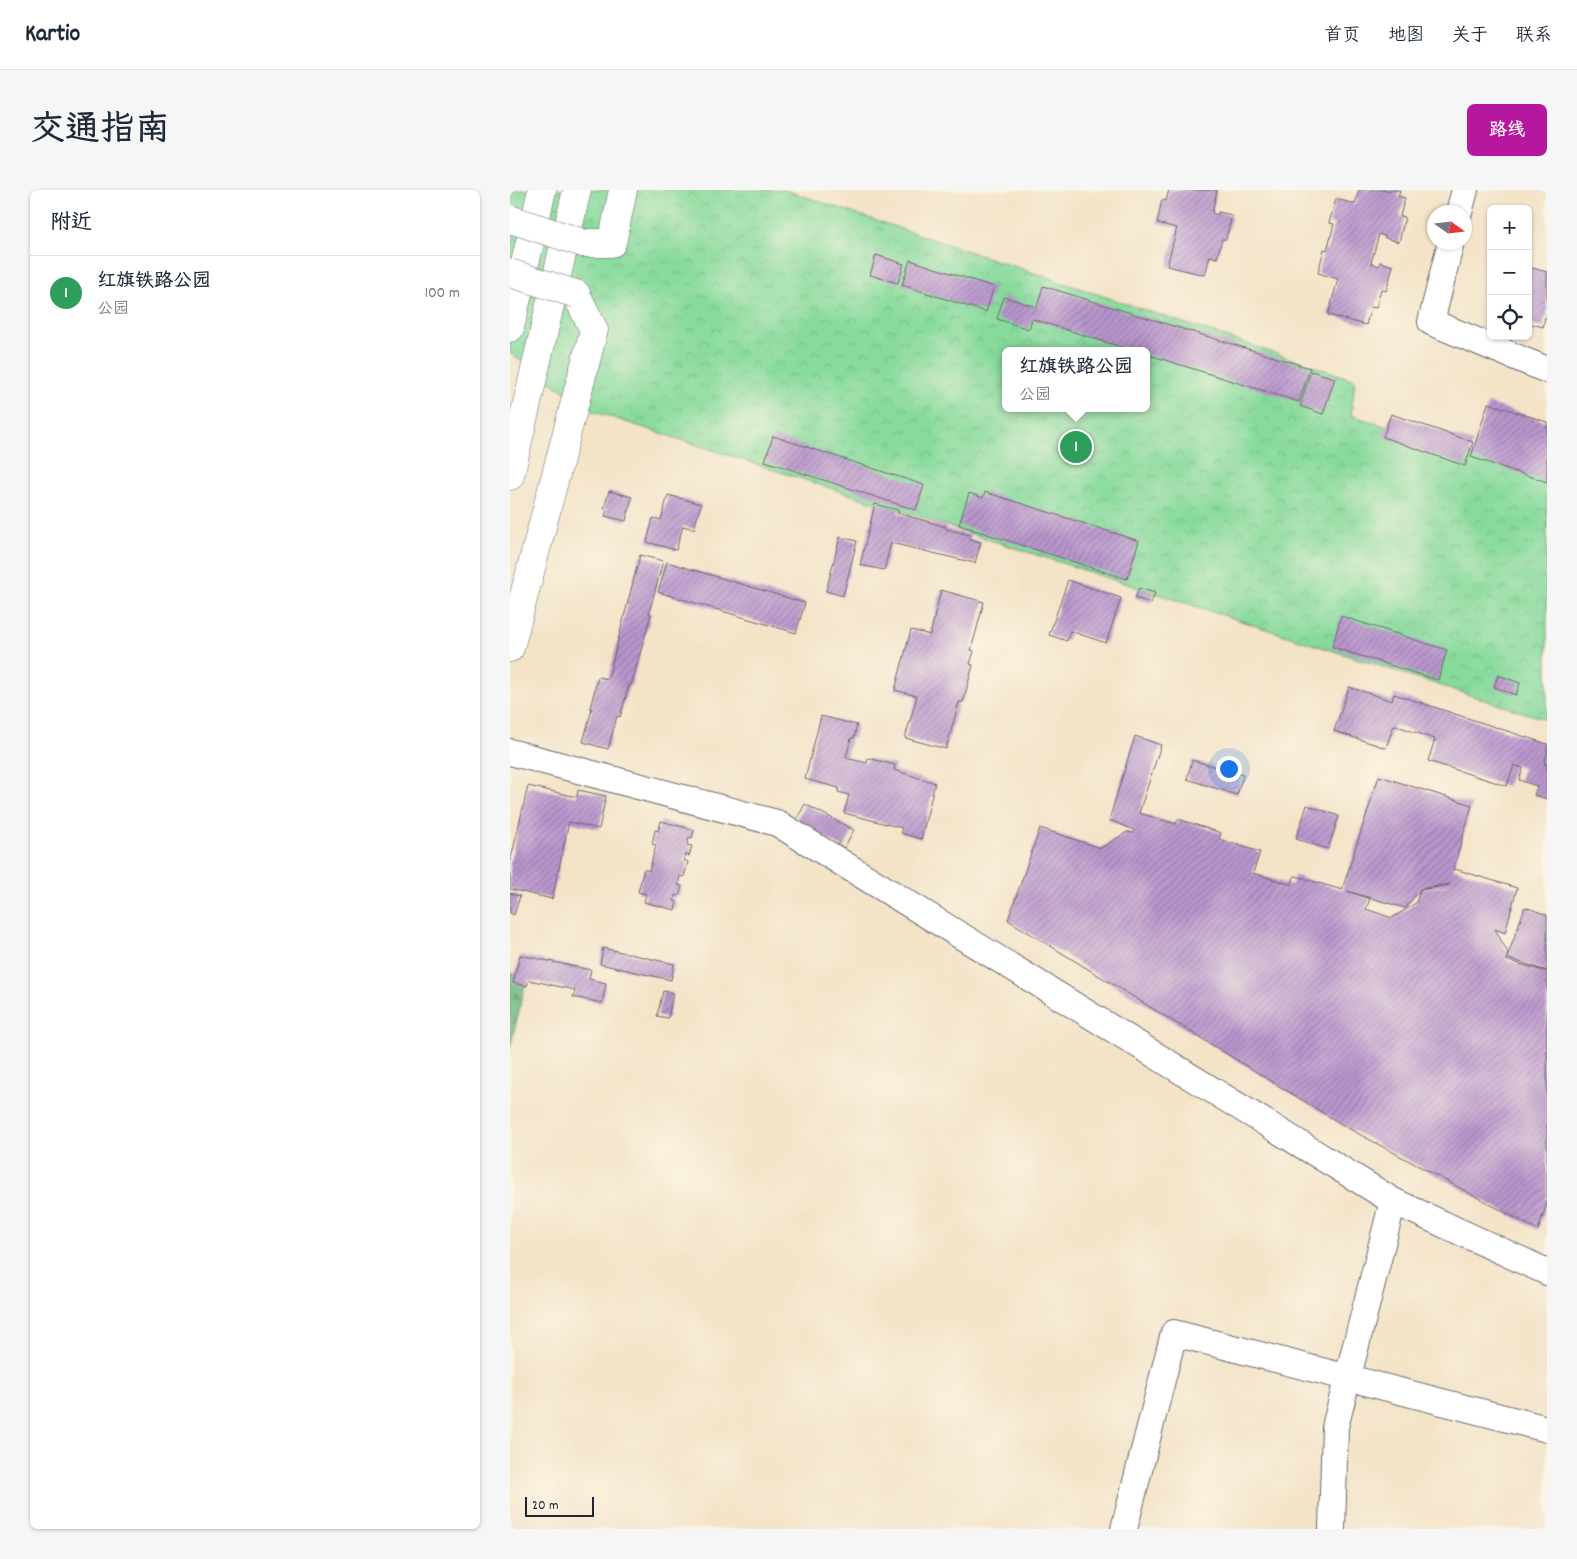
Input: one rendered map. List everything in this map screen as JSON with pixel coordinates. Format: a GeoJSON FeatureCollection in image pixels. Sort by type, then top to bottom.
{"type":"FeatureCollection","features":[{"type":"Feature","properties":{"kind":"main road"},"geometry":{"type":"LineString","coordinates":[[510,328],[542,190]]}},
{"type":"Feature","properties":{"kind":"main road"},"geometry":{"type":"LineString","coordinates":[[510,476],[577,190]]}},
{"type":"Feature","properties":{"kind":"main road"},"geometry":{"type":"LineString","coordinates":[[510,219],[583,243],[612,243],[623,190]]}},
{"type":"Feature","properties":{"kind":"main road"},"geometry":{"type":"LineString","coordinates":[[510,273],[576,294],[594,330],[510,648]]}},
{"type":"Feature","properties":{"kind":"street"},"geometry":{"type":"LineString","coordinates":[[1461,205],[1465,190]]}},
{"type":"Feature","properties":{"kind":"street"},"geometry":{"type":"LineString","coordinates":[[1449,250],[1431,322],[1547,370]]}},
{"type":"Feature","properties":{"kind":"street"},"geometry":{"type":"LineString","coordinates":[[510,752],[777,823],[1394,1201],[1547,1272]]}},
{"type":"Feature","properties":{"kind":"street"},"geometry":{"type":"LineString","coordinates":[[1332,1529],[1335,1427],[1394,1201]]}},
{"type":"Feature","properties":{"kind":"street"},"geometry":{"type":"LineString","coordinates":[[1124,1529],[1174,1332],[1547,1430]]}},
{"type":"Feature","properties":{"kind":"green space"},"geometry":{"type":"Polygon","coordinates":[[[510,190],[785,190],[1355,380],[1351,415],[1547,479],[1547,720],[592,411],[510,353],[510,190]]]}},
{"type":"Feature","properties":{"kind":"green space"},"geometry":{"type":"Polygon","coordinates":[[[510,973],[527,977],[510,1049],[510,973]]]}},
{"type":"Feature","properties":{"kind":"building"},"geometry":{"type":"Polygon","coordinates":[[[1169,190],[1217,190],[1212,213],[1218,215],[1218,212],[1232,215],[1226,239],[1222,239],[1217,258],[1210,256],[1205,275],[1167,266],[1177,228],[1157,223],[1162,200],[1166,201],[1169,190]]]}},
{"type":"Feature","properties":{"kind":"building"},"geometry":{"type":"Polygon","coordinates":[[[1359,190],[1400,190],[1398,196],[1405,198],[1400,216],[1405,217],[1399,242],[1379,234],[1371,263],[1379,266],[1380,262],[1393,266],[1386,291],[1381,289],[1376,308],[1371,307],[1366,325],[1328,315],[1338,279],[1318,273],[1324,249],[1327,250],[1334,224],[1329,223],[1336,199],[1355,204],[1359,190]]]}},
{"type":"Feature","properties":{"kind":"building"},"geometry":{"type":"Polygon","coordinates":[[[876,255],[904,264],[898,283],[870,275],[876,255]]]}},
{"type":"Feature","properties":{"kind":"building"},"geometry":{"type":"Polygon","coordinates":[[[910,260],[994,287],[986,312],[902,285],[910,260]]]}},
{"type":"Feature","properties":{"kind":"building"},"geometry":{"type":"Polygon","coordinates":[[[1532,268],[1547,272],[1547,318],[1545,317],[1543,327],[1532,324],[1532,268]]]}},
{"type":"Feature","properties":{"kind":"building"},"geometry":{"type":"Polygon","coordinates":[[[1043,286],[1310,368],[1299,402],[1150,355],[1150,347],[1121,347],[1032,319],[1029,329],[997,319],[1004,297],[1037,307],[1043,286]]]}},
{"type":"Feature","properties":{"kind":"building"},"geometry":{"type":"Polygon","coordinates":[[[1311,371],[1335,378],[1323,414],[1300,406],[1311,371]]]}},
{"type":"Feature","properties":{"kind":"building"},"geometry":{"type":"Polygon","coordinates":[[[1488,403],[1547,422],[1547,482],[1471,457],[1488,403]]]}},
{"type":"Feature","properties":{"kind":"building"},"geometry":{"type":"Polygon","coordinates":[[[1391,414],[1473,442],[1465,466],[1383,437],[1391,414]]]}},
{"type":"Feature","properties":{"kind":"building"},"geometry":{"type":"Polygon","coordinates":[[[773,436],[924,485],[916,510],[765,461],[773,436]]]}},
{"type":"Feature","properties":{"kind":"building"},"geometry":{"type":"Polygon","coordinates":[[[609,491],[632,497],[626,521],[605,516],[607,510],[604,509],[609,491]]]}},
{"type":"Feature","properties":{"kind":"building"},"geometry":{"type":"Polygon","coordinates":[[[985,492],[1139,541],[1127,579],[959,525],[969,493],[983,498],[985,492]]]}},
{"type":"Feature","properties":{"kind":"building"},"geometry":{"type":"Polygon","coordinates":[[[668,495],[701,504],[694,529],[683,526],[676,550],[647,542],[653,518],[661,520],[668,495]]]}},
{"type":"Feature","properties":{"kind":"building"},"geometry":{"type":"Polygon","coordinates":[[[875,504],[898,510],[898,513],[946,527],[946,529],[970,535],[969,539],[981,542],[975,563],[891,543],[884,570],[860,565],[875,504]]]}},
{"type":"Feature","properties":{"kind":"building"},"geometry":{"type":"Polygon","coordinates":[[[840,537],[857,541],[843,596],[826,591],[840,537]]]}},
{"type":"Feature","properties":{"kind":"building"},"geometry":{"type":"Polygon","coordinates":[[[640,555],[663,561],[649,613],[651,614],[631,686],[629,685],[620,717],[617,716],[608,749],[583,742],[598,677],[608,679],[640,555]]]}},
{"type":"Feature","properties":{"kind":"building"},"geometry":{"type":"Polygon","coordinates":[[[667,562],[805,603],[796,633],[658,592],[667,562]]]}},
{"type":"Feature","properties":{"kind":"building"},"geometry":{"type":"Polygon","coordinates":[[[1068,580],[1121,598],[1106,643],[1070,631],[1067,641],[1049,635],[1068,580]]]}},
{"type":"Feature","properties":{"kind":"building"},"geometry":{"type":"Polygon","coordinates":[[[1139,588],[1155,593],[1151,603],[1135,598],[1139,588]]]}},
{"type":"Feature","properties":{"kind":"building"},"geometry":{"type":"Polygon","coordinates":[[[941,590],[984,602],[971,650],[974,651],[970,664],[973,665],[963,702],[959,702],[946,749],[905,738],[917,696],[895,690],[911,630],[930,635],[941,590]]]}},
{"type":"Feature","properties":{"kind":"building"},"geometry":{"type":"Polygon","coordinates":[[[1341,616],[1447,650],[1438,680],[1332,647],[1341,616]]]}},
{"type":"Feature","properties":{"kind":"building"},"geometry":{"type":"Polygon","coordinates":[[[1498,675],[1520,683],[1516,695],[1494,687],[1498,675]]]}},
{"type":"Feature","properties":{"kind":"building"},"geometry":{"type":"Polygon","coordinates":[[[1349,687],[1392,701],[1394,694],[1547,744],[1544,764],[1547,765],[1547,799],[1534,795],[1537,786],[1519,780],[1523,768],[1514,765],[1507,786],[1428,761],[1435,739],[1394,725],[1386,748],[1334,731],[1349,687]]]}},
{"type":"Feature","properties":{"kind":"building"},"geometry":{"type":"Polygon","coordinates":[[[821,716],[857,725],[854,738],[851,738],[846,758],[867,763],[868,758],[895,765],[894,770],[935,783],[921,839],[901,833],[902,828],[844,813],[849,795],[838,792],[839,788],[805,779],[821,716]]]}},
{"type":"Feature","properties":{"kind":"building"},"geometry":{"type":"Polygon","coordinates":[[[1135,736],[1161,745],[1139,813],[1176,824],[1178,819],[1221,833],[1219,839],[1260,852],[1253,873],[1292,885],[1294,876],[1296,876],[1342,890],[1379,776],[1472,805],[1453,870],[1455,869],[1517,888],[1505,933],[1495,929],[1508,953],[1506,960],[1547,972],[1547,1203],[1538,1230],[1346,1127],[1008,920],[1040,828],[1101,848],[1127,832],[1133,833],[1134,830],[1109,820],[1135,736]],[[1449,885],[1420,889],[1405,908],[1347,891],[1370,899],[1366,909],[1392,918],[1416,903],[1420,890],[1449,885]]]}},
{"type":"Feature","properties":{"kind":"building"},"geometry":{"type":"Polygon","coordinates":[[[1192,760],[1243,775],[1237,795],[1187,779],[1192,760]]]}},
{"type":"Feature","properties":{"kind":"building"},"geometry":{"type":"Polygon","coordinates":[[[528,786],[577,797],[578,790],[606,796],[599,829],[569,822],[552,899],[510,889],[510,863],[528,786]]]}},
{"type":"Feature","properties":{"kind":"building"},"geometry":{"type":"Polygon","coordinates":[[[805,804],[854,830],[844,848],[796,821],[805,804]]]}},
{"type":"Feature","properties":{"kind":"building"},"geometry":{"type":"Polygon","coordinates":[[[1307,805],[1339,816],[1328,849],[1296,839],[1307,805]]]}},
{"type":"Feature","properties":{"kind":"building"},"geometry":{"type":"Polygon","coordinates":[[[661,821],[694,830],[692,838],[689,837],[687,845],[692,846],[689,856],[686,854],[684,860],[688,862],[684,877],[680,876],[678,885],[682,886],[679,896],[675,895],[674,901],[677,902],[675,910],[644,902],[646,894],[638,892],[644,869],[649,871],[656,845],[652,844],[655,830],[658,831],[661,821]]]}},
{"type":"Feature","properties":{"kind":"building"},"geometry":{"type":"Polygon","coordinates":[[[510,893],[520,896],[514,915],[510,913],[510,893]]]}},
{"type":"Feature","properties":{"kind":"building"},"geometry":{"type":"Polygon","coordinates":[[[1525,907],[1547,915],[1547,971],[1507,958],[1525,907]]]}},
{"type":"Feature","properties":{"kind":"building"},"geometry":{"type":"Polygon","coordinates":[[[603,948],[674,964],[671,980],[600,964],[603,948]]]}},
{"type":"Feature","properties":{"kind":"building"},"geometry":{"type":"Polygon","coordinates":[[[520,955],[591,970],[589,979],[606,983],[602,1003],[573,997],[575,990],[529,980],[527,986],[513,983],[520,955]]]}},
{"type":"Feature","properties":{"kind":"building"},"geometry":{"type":"Polygon","coordinates":[[[663,991],[673,993],[668,1018],[657,1016],[663,991]]]}},
{"type":"Feature","properties":{"kind":"place","name":"红旗铁路公园"},"geometry":{"type":"Point","coordinates":[1076,447]}}]}
